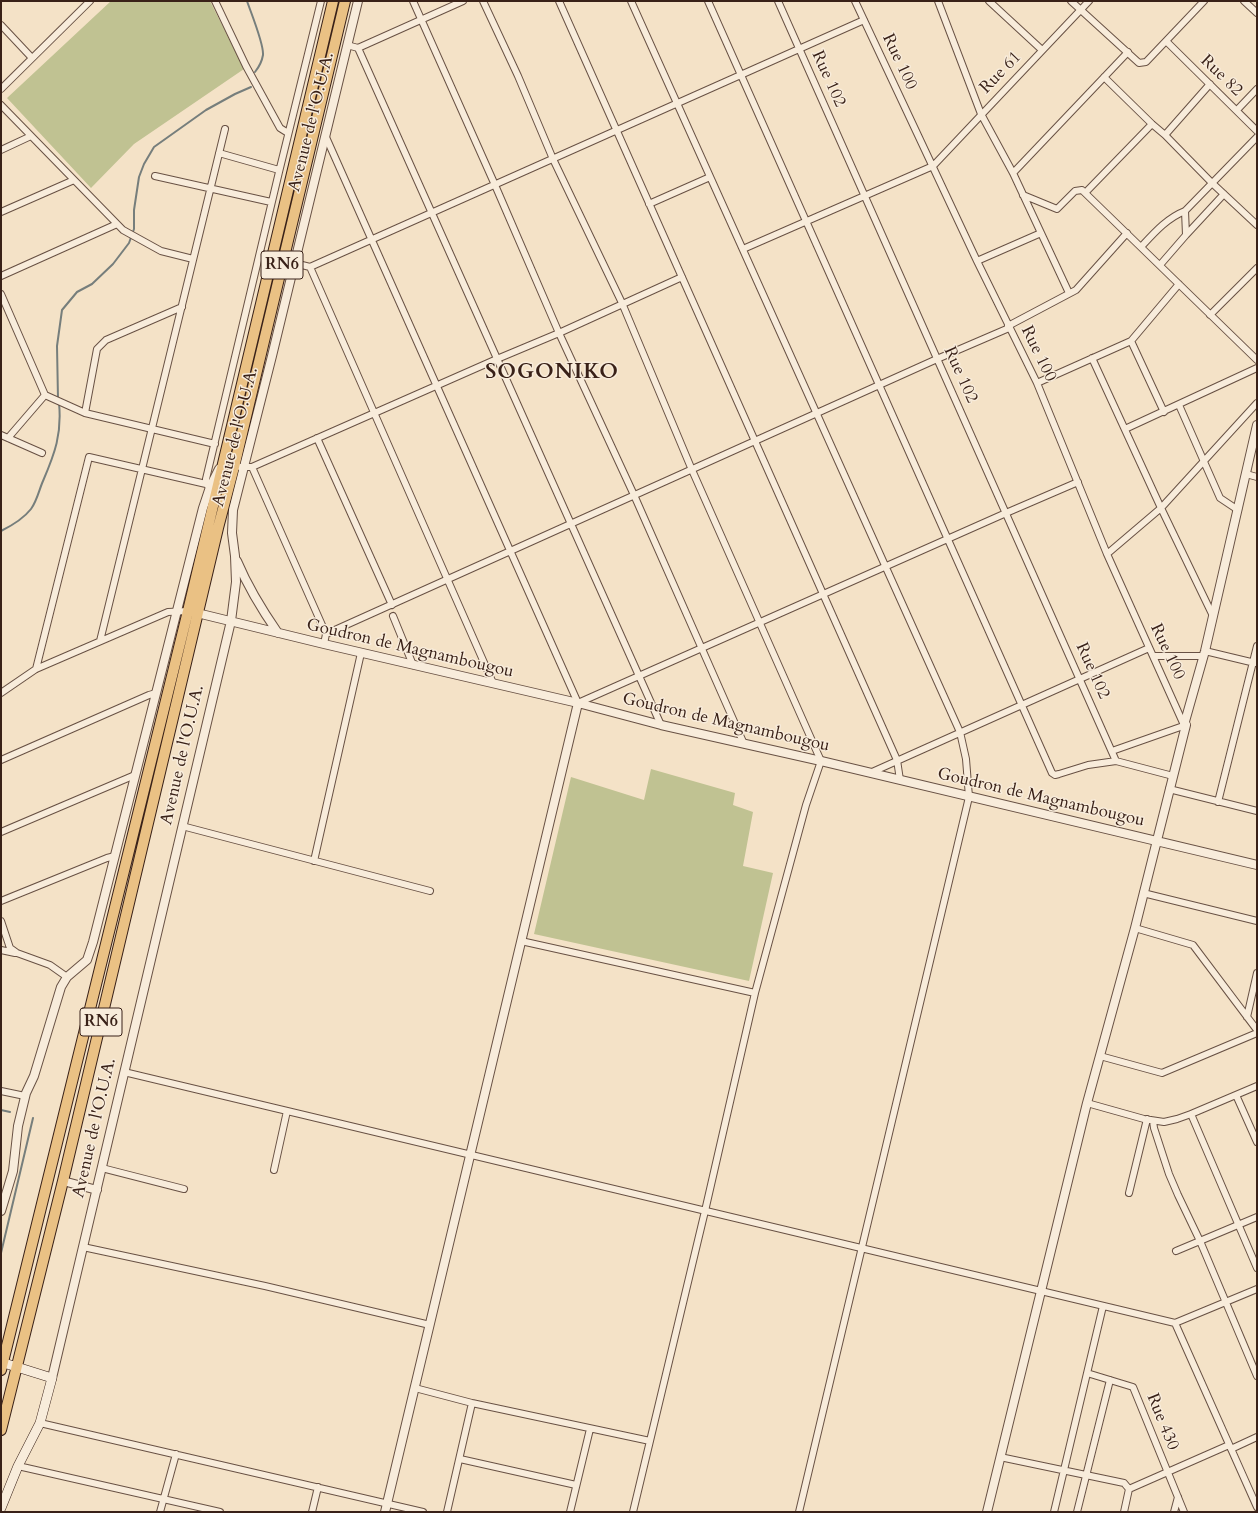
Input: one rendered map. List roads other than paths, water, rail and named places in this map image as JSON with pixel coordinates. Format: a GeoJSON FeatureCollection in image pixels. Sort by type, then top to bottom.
{"type":"FeatureCollection","features":[{"type":"Feature","properties":{"kind":"highway","name":"Avenue de l'O.U.A."},"geometry":{"type":"LineString","coordinates":[[1,1430],[63,1181],[192,612],[222,462],[333,1]]}},
{"type":"Feature","properties":{"kind":"highway","name":"Avenue de l'O.U.A."},"geometry":{"type":"LineString","coordinates":[[2,1364],[192,612],[239,467],[345,1]]}},
{"type":"Feature","properties":{"kind":"main road"},"geometry":{"type":"LineString","coordinates":[[2,1364],[52,1378]]}},
{"type":"Feature","properties":{"kind":"main road","name":"Avenue de l'O.U.A."},"geometry":{"type":"LineString","coordinates":[[1,1508],[18,1466],[40,1423],[52,1378]]}},
{"type":"Feature","properties":{"kind":"street"},"geometry":{"type":"LineString","coordinates":[[80,1],[85,6]]}},
{"type":"Feature","properties":{"kind":"street"},"geometry":{"type":"LineString","coordinates":[[1,89],[90,1]]}},
{"type":"Feature","properties":{"kind":"street"},"geometry":{"type":"LineString","coordinates":[[215,1],[246,66],[280,128],[288,133]]}},
{"type":"Feature","properties":{"kind":"street","name":"Avenue de l'O.U.A."},"geometry":{"type":"LineString","coordinates":[[1,1210],[13,1171],[18,1126],[25,1096],[34,1076],[61,987],[67,977],[87,960],[93,942],[203,508],[208,486],[206,479],[271,202],[321,1]]}},
{"type":"Feature","properties":{"kind":"street","name":"Avenue de l'O.U.A."},"geometry":{"type":"LineString","coordinates":[[52,1378],[231,621],[236,582],[232,534],[233,510],[239,467],[272,356],[358,1]]}},
{"type":"Feature","properties":{"kind":"street"},"geometry":{"type":"LineString","coordinates":[[413,1],[559,333],[634,496],[744,744]]}},
{"type":"Feature","properties":{"kind":"street"},"geometry":{"type":"LineString","coordinates":[[347,45],[358,48],[463,1]]}},
{"type":"Feature","properties":{"kind":"street"},"geometry":{"type":"LineString","coordinates":[[483,1],[518,76],[553,159],[622,303],[692,470],[821,761],[806,805],[755,992],[705,1211],[633,1512]]}},
{"type":"Feature","properties":{"kind":"street"},"geometry":{"type":"LineString","coordinates":[[559,1],[897,760],[900,780]]}},
{"type":"Feature","properties":{"kind":"street"},"geometry":{"type":"LineString","coordinates":[[631,1],[960,732],[966,759],[969,797],[799,1512]]}},
{"type":"Feature","properties":{"kind":"street"},"geometry":{"type":"LineString","coordinates":[[708,1],[1052,773],[1055,775],[1088,765],[1116,761],[1173,776]]}},
{"type":"Feature","properties":{"kind":"street","name":"Rue 102"},"geometry":{"type":"LineString","coordinates":[[778,1],[1116,761]]}},
{"type":"Feature","properties":{"kind":"street","name":"Rue 100"},"geometry":{"type":"LineString","coordinates":[[855,1],[977,261],[1037,383],[1107,554],[1185,725]]}},
{"type":"Feature","properties":{"kind":"street"},"geometry":{"type":"LineString","coordinates":[[938,1],[981,114],[1013,173],[1069,293]]}},
{"type":"Feature","properties":{"kind":"street"},"geometry":{"type":"LineString","coordinates":[[989,1],[1042,50]]}},
{"type":"Feature","properties":{"kind":"street"},"geometry":{"type":"LineString","coordinates":[[1071,1],[1139,63],[1146,62],[1204,1]]}},
{"type":"Feature","properties":{"kind":"street","name":"Rue 61"},"geometry":{"type":"LineString","coordinates":[[933,166],[1090,1]]}},
{"type":"Feature","properties":{"kind":"street"},"geometry":{"type":"LineString","coordinates":[[1244,1],[1257,13]]}},
{"type":"Feature","properties":{"kind":"street"},"geometry":{"type":"LineString","coordinates":[[294,263],[310,267],[864,20]]}},
{"type":"Feature","properties":{"kind":"street"},"geometry":{"type":"LineString","coordinates":[[1,25],[32,58]]}},
{"type":"Feature","properties":{"kind":"street","name":"Rue 82"},"geometry":{"type":"LineString","coordinates":[[1166,41],[1257,131]]}},
{"type":"Feature","properties":{"kind":"street"},"geometry":{"type":"LineString","coordinates":[[358,48],[661,724]]}},
{"type":"Feature","properties":{"kind":"street"},"geometry":{"type":"LineString","coordinates":[[1013,173],[1128,52]]}},
{"type":"Feature","properties":{"kind":"street"},"geometry":{"type":"LineString","coordinates":[[1104,77],[1257,225]]}},
{"type":"Feature","properties":{"kind":"street"},"geometry":{"type":"LineString","coordinates":[[1165,135],[1210,84]]}},
{"type":"Feature","properties":{"kind":"street"},"geometry":{"type":"LineString","coordinates":[[1237,110],[1257,89]]}},
{"type":"Feature","properties":{"kind":"street"},"geometry":{"type":"LineString","coordinates":[[1,105],[123,230],[161,251],[193,259]]}},
{"type":"Feature","properties":{"kind":"street"},"geometry":{"type":"LineString","coordinates":[[1085,193],[1152,124]]}},
{"type":"Feature","properties":{"kind":"street"},"geometry":{"type":"LineString","coordinates":[[100,641],[225,128]]}},
{"type":"Feature","properties":{"kind":"street"},"geometry":{"type":"LineString","coordinates":[[326,135],[578,703],[386,1508]]}},
{"type":"Feature","properties":{"kind":"street"},"geometry":{"type":"LineString","coordinates":[[1,150],[31,136]]}},
{"type":"Feature","properties":{"kind":"street"},"geometry":{"type":"LineString","coordinates":[[1141,247],[1166,222],[1185,211],[1257,137]]}},
{"type":"Feature","properties":{"kind":"street"},"geometry":{"type":"LineString","coordinates":[[219,153],[279,170]]}},
{"type":"Feature","properties":{"kind":"street"},"geometry":{"type":"LineString","coordinates":[[743,249],[933,166]]}},
{"type":"Feature","properties":{"kind":"street"},"geometry":{"type":"LineString","coordinates":[[155,176],[211,187],[271,202]]}},
{"type":"Feature","properties":{"kind":"street"},"geometry":{"type":"LineString","coordinates":[[649,204],[710,177]]}},
{"type":"Feature","properties":{"kind":"street"},"geometry":{"type":"LineString","coordinates":[[1,212],[74,180]]}},
{"type":"Feature","properties":{"kind":"street"},"geometry":{"type":"LineString","coordinates":[[1023,195],[1057,209],[1075,192],[1082,190],[1257,360]]}},
{"type":"Feature","properties":{"kind":"street"},"geometry":{"type":"LineString","coordinates":[[1160,265],[1224,194]]}},
{"type":"Feature","properties":{"kind":"street"},"geometry":{"type":"LineString","coordinates":[[1185,211],[1186,235]]}},
{"type":"Feature","properties":{"kind":"street"},"geometry":{"type":"LineString","coordinates":[[1,276],[117,224]]}},
{"type":"Feature","properties":{"kind":"street"},"geometry":{"type":"LineString","coordinates":[[977,261],[1041,233]]}},
{"type":"Feature","properties":{"kind":"street"},"geometry":{"type":"LineString","coordinates":[[326,634],[1009,327],[1076,290],[1127,234]]}},
{"type":"Feature","properties":{"kind":"street"},"geometry":{"type":"LineString","coordinates":[[310,267],[493,683]]}},
{"type":"Feature","properties":{"kind":"street"},"geometry":{"type":"LineString","coordinates":[[1210,315],[1257,268]]}},
{"type":"Feature","properties":{"kind":"street"},"geometry":{"type":"LineString","coordinates":[[239,467],[252,468],[437,385],[559,333],[682,276]]}},
{"type":"Feature","properties":{"kind":"street"},"geometry":{"type":"LineString","coordinates":[[1037,383],[1131,341],[1179,284]]}},
{"type":"Feature","properties":{"kind":"street"},"geometry":{"type":"LineString","coordinates":[[1,294],[45,395],[86,413],[215,444]]}},
{"type":"Feature","properties":{"kind":"street"},"geometry":{"type":"LineString","coordinates":[[86,413],[97,349],[100,345],[106,340],[182,307]]}},
{"type":"Feature","properties":{"kind":"street"},"geometry":{"type":"LineString","coordinates":[[1131,341],[1164,412]]}},
{"type":"Feature","properties":{"kind":"street"},"geometry":{"type":"LineString","coordinates":[[1092,358],[1161,508],[1213,616]]}},
{"type":"Feature","properties":{"kind":"street"},"geometry":{"type":"LineString","coordinates":[[1125,429],[1257,368]]}},
{"type":"Feature","properties":{"kind":"street"},"geometry":{"type":"LineString","coordinates":[[8,438],[45,395]]}},
{"type":"Feature","properties":{"kind":"street"},"geometry":{"type":"LineString","coordinates":[[1107,554],[1161,508],[1257,403]]}},
{"type":"Feature","properties":{"kind":"street"},"geometry":{"type":"LineString","coordinates":[[1179,405],[1220,498],[1238,510]]}},
{"type":"Feature","properties":{"kind":"street"},"geometry":{"type":"LineString","coordinates":[[987,1512],[1088,1103],[1135,928],[1204,653],[1257,425]]}},
{"type":"Feature","properties":{"kind":"street"},"geometry":{"type":"LineString","coordinates":[[1,435],[42,452]]}},
{"type":"Feature","properties":{"kind":"street"},"geometry":{"type":"LineString","coordinates":[[318,438],[392,605]]}},
{"type":"Feature","properties":{"kind":"street"},"geometry":{"type":"LineString","coordinates":[[36,669],[89,457],[208,486],[222,462]]}},
{"type":"Feature","properties":{"kind":"street"},"geometry":{"type":"LineString","coordinates":[[252,468],[326,634],[324,644]]}},
{"type":"Feature","properties":{"kind":"street"},"geometry":{"type":"LineString","coordinates":[[1246,474],[1257,477]]}},
{"type":"Feature","properties":{"kind":"street"},"geometry":{"type":"LineString","coordinates":[[578,703],[1078,482]]}},
{"type":"Feature","properties":{"kind":"street"},"geometry":{"type":"LineString","coordinates":[[235,556],[246,582],[260,607],[278,633]]}},
{"type":"Feature","properties":{"kind":"street"},"geometry":{"type":"LineString","coordinates":[[1,693],[36,669],[168,612],[192,612]]}},
{"type":"Feature","properties":{"kind":"street","name":"Goudron de Magnambougou"},"geometry":{"type":"LineString","coordinates":[[192,612],[1257,865]]}},
{"type":"Feature","properties":{"kind":"street"},"geometry":{"type":"LineString","coordinates":[[393,616],[413,665]]}},
{"type":"Feature","properties":{"kind":"street"},"geometry":{"type":"LineString","coordinates":[[1218,802],[1255,663],[1257,646]]}},
{"type":"Feature","properties":{"kind":"street"},"geometry":{"type":"LineString","coordinates":[[870,773],[1021,704],[1149,648]]}},
{"type":"Feature","properties":{"kind":"street"},"geometry":{"type":"LineString","coordinates":[[314,861],[361,653]]}},
{"type":"Feature","properties":{"kind":"street"},"geometry":{"type":"LineString","coordinates":[[1153,656],[1204,653],[1255,663]]}},
{"type":"Feature","properties":{"kind":"street"},"geometry":{"type":"LineString","coordinates":[[1,760],[156,693]]}},
{"type":"Feature","properties":{"kind":"street"},"geometry":{"type":"LineString","coordinates":[[1112,751],[1185,725]]}},
{"type":"Feature","properties":{"kind":"street"},"geometry":{"type":"LineString","coordinates":[[1,832],[135,775]]}},
{"type":"Feature","properties":{"kind":"street"},"geometry":{"type":"LineString","coordinates":[[1169,789],[1218,802],[1257,810]]}},
{"type":"Feature","properties":{"kind":"street"},"geometry":{"type":"LineString","coordinates":[[182,826],[430,891]]}},
{"type":"Feature","properties":{"kind":"street"},"geometry":{"type":"LineString","coordinates":[[1,901],[115,856]]}},
{"type":"Feature","properties":{"kind":"street"},"geometry":{"type":"LineString","coordinates":[[1143,893],[1257,921]]}},
{"type":"Feature","properties":{"kind":"street"},"geometry":{"type":"LineString","coordinates":[[1,921],[10,948],[17,953]]}},
{"type":"Feature","properties":{"kind":"street"},"geometry":{"type":"LineString","coordinates":[[1100,1056],[1162,1072],[1257,1032],[1193,945],[1135,928]]}},
{"type":"Feature","properties":{"kind":"street"},"geometry":{"type":"LineString","coordinates":[[522,941],[755,992]]}},
{"type":"Feature","properties":{"kind":"street"},"geometry":{"type":"LineString","coordinates":[[1,950],[17,953],[50,965],[67,977]]}},
{"type":"Feature","properties":{"kind":"street"},"geometry":{"type":"LineString","coordinates":[[1247,1017],[1257,974]]}},
{"type":"Feature","properties":{"kind":"street"},"geometry":{"type":"LineString","coordinates":[[124,1072],[1175,1323],[1257,1289]]}},
{"type":"Feature","properties":{"kind":"street"},"geometry":{"type":"LineString","coordinates":[[1088,1103],[1150,1120],[1171,1120],[1191,1114],[1257,1086]]}},
{"type":"Feature","properties":{"kind":"street"},"geometry":{"type":"LineString","coordinates":[[1,1091],[25,1096]]}},
{"type":"Feature","properties":{"kind":"street"},"geometry":{"type":"LineString","coordinates":[[1236,1095],[1257,1142]]}},
{"type":"Feature","properties":{"kind":"street"},"geometry":{"type":"LineString","coordinates":[[274,1170],[287,1111]]}},
{"type":"Feature","properties":{"kind":"street"},"geometry":{"type":"LineString","coordinates":[[1191,1114],[1257,1268]]}},
{"type":"Feature","properties":{"kind":"street"},"geometry":{"type":"LineString","coordinates":[[1129,1193],[1150,1120]]}},
{"type":"Feature","properties":{"kind":"street"},"geometry":{"type":"LineString","coordinates":[[1150,1120],[1169,1174],[1200,1241],[1257,1376]]}},
{"type":"Feature","properties":{"kind":"street"},"geometry":{"type":"LineString","coordinates":[[102,1168],[184,1188]]}},
{"type":"Feature","properties":{"kind":"street"},"geometry":{"type":"LineString","coordinates":[[63,1181],[96,1190]]}},
{"type":"Feature","properties":{"kind":"street"},"geometry":{"type":"LineString","coordinates":[[1176,1251],[1257,1217]]}},
{"type":"Feature","properties":{"kind":"street"},"geometry":{"type":"LineString","coordinates":[[83,1247],[265,1286],[430,1325]]}},
{"type":"Feature","properties":{"kind":"street"},"geometry":{"type":"LineString","coordinates":[[1054,1512],[1103,1306]]}},
{"type":"Feature","properties":{"kind":"street"},"geometry":{"type":"LineString","coordinates":[[1175,1323],[1257,1507]]}},
{"type":"Feature","properties":{"kind":"street","name":"Rue 430"},"geometry":{"type":"LineString","coordinates":[[1087,1373],[1133,1387],[1184,1512]]}},
{"type":"Feature","properties":{"kind":"street"},"geometry":{"type":"LineString","coordinates":[[1077,1512],[1110,1380]]}},
{"type":"Feature","properties":{"kind":"street"},"geometry":{"type":"LineString","coordinates":[[415,1388],[472,1403],[650,1442]]}},
{"type":"Feature","properties":{"kind":"street"},"geometry":{"type":"LineString","coordinates":[[447,1512],[472,1403]]}},
{"type":"Feature","properties":{"kind":"street"},"geometry":{"type":"LineString","coordinates":[[40,1423],[318,1488],[386,1508],[423,1512]]}},
{"type":"Feature","properties":{"kind":"street"},"geometry":{"type":"LineString","coordinates":[[570,1512],[590,1429]]}},
{"type":"Feature","properties":{"kind":"street"},"geometry":{"type":"LineString","coordinates":[[1129,1489],[1167,1472],[1257,1437]]}},
{"type":"Feature","properties":{"kind":"street"},"geometry":{"type":"LineString","coordinates":[[160,1512],[176,1454]]}},
{"type":"Feature","properties":{"kind":"street"},"geometry":{"type":"LineString","coordinates":[[1000,1457],[1086,1474],[1124,1484],[1129,1489]]}},
{"type":"Feature","properties":{"kind":"street"},"geometry":{"type":"LineString","coordinates":[[460,1459],[576,1485]]}},
{"type":"Feature","properties":{"kind":"street"},"geometry":{"type":"LineString","coordinates":[[18,1466],[220,1512]]}},
{"type":"Feature","properties":{"kind":"street"},"geometry":{"type":"LineString","coordinates":[[312,1512],[318,1488]]}},
{"type":"Feature","properties":{"kind":"street"},"geometry":{"type":"LineString","coordinates":[[1124,1512],[1129,1489]]}},
{"type":"Feature","properties":{"kind":"street"},"geometry":{"type":"LineString","coordinates":[[1174,1512],[1178,1497]]}},
{"type":"Feature","properties":{"kind":"waterway"},"geometry":{"type":"LineString","coordinates":[[247,1],[263,50],[262,59],[255,72]]}},
{"type":"Feature","properties":{"kind":"waterway"},"geometry":{"type":"LineString","coordinates":[[58,399],[57,346],[62,310],[77,292],[92,284],[113,264],[129,243],[134,229],[134,210],[139,177],[144,164],[154,147],[206,110],[251,87]]}},
{"type":"Feature","properties":{"kind":"waterway"},"geometry":{"type":"LineString","coordinates":[[1,531],[25,516],[35,503],[57,443],[60,414],[59,403]]}},
{"type":"Feature","properties":{"kind":"waterway"},"geometry":{"type":"LineString","coordinates":[[1,1110],[10,1112]]}},
{"type":"Feature","properties":{"kind":"waterway"},"geometry":{"type":"LineString","coordinates":[[1,1253],[33,1118]]}},
{"type":"Feature","properties":{"kind":"district","name":"SOGONIKO"},"geometry":{"type":"Point","coordinates":[552,373]}}]}
